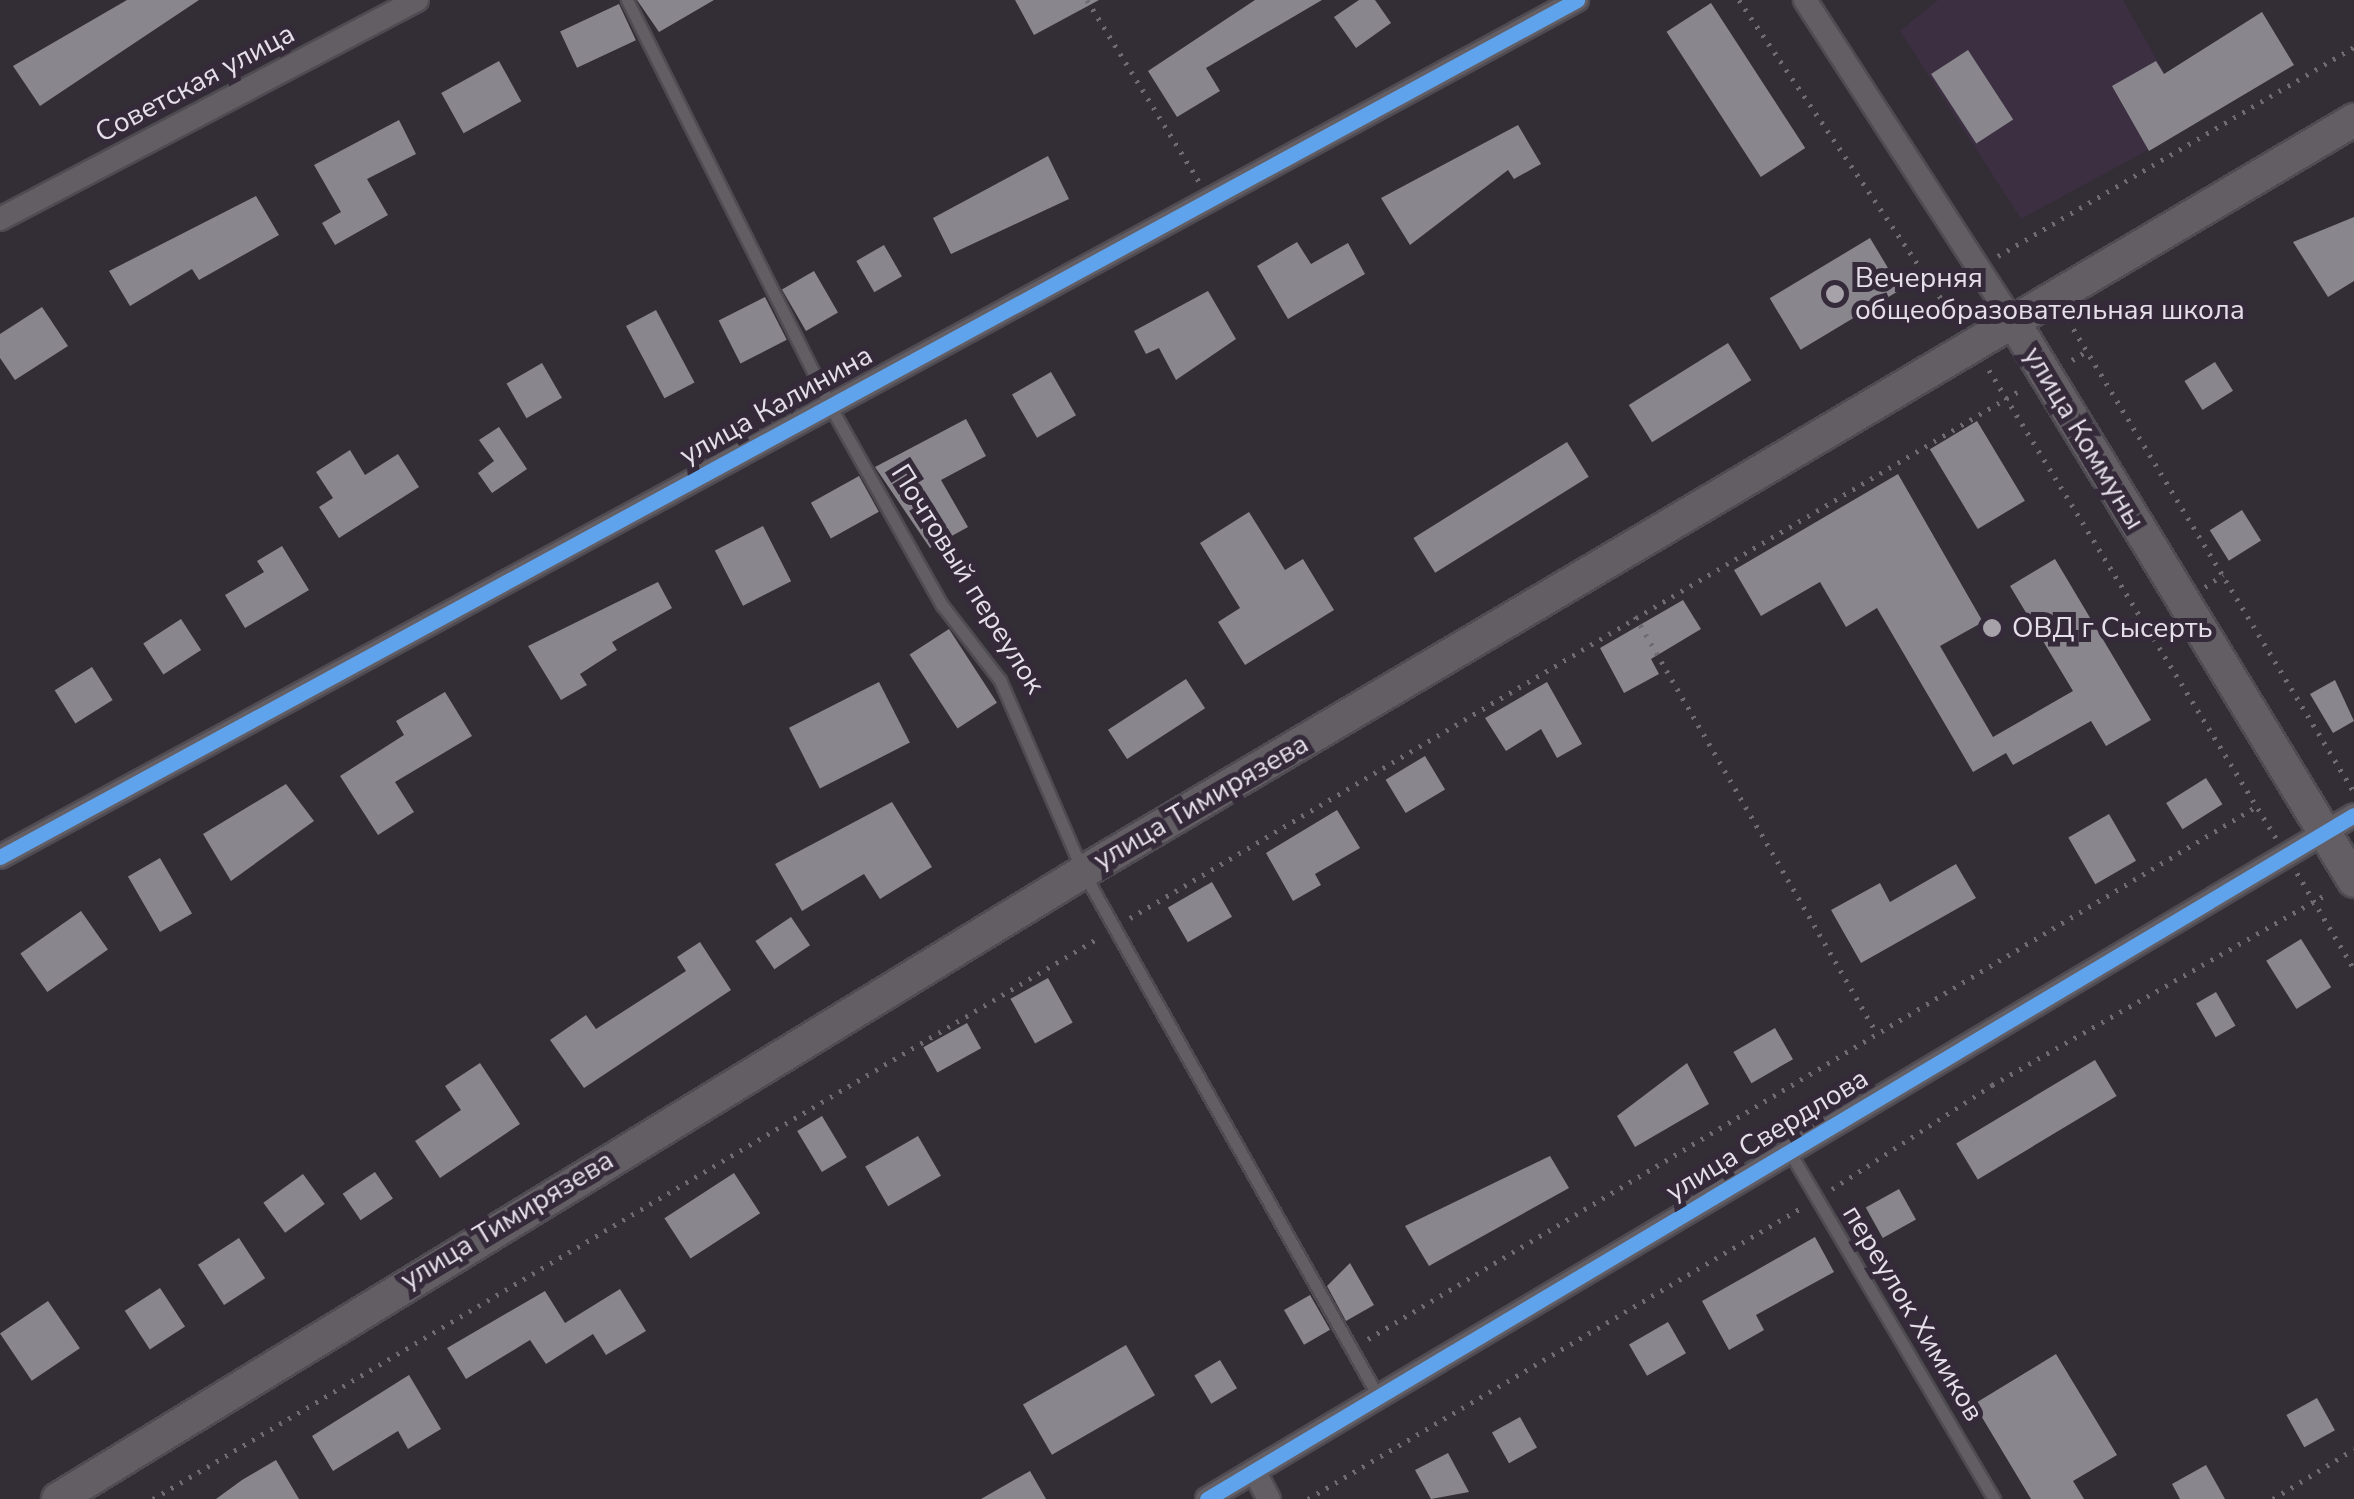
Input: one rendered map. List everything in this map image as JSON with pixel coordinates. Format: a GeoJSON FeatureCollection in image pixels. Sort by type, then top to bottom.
{"type":"FeatureCollection","features":[{"type":"Feature","properties":{"kind":"main road","name":"улица Тимирязева"},"geometry":{"type":"LineString","coordinates":[[58,1499],[1083,872],[2354,120]]}},
{"type":"Feature","properties":{"kind":"main road","name":"улица Коммуны"},"geometry":{"type":"LineString","coordinates":[[2015,324],[2324,832],[2347,885]]}},
{"type":"Feature","properties":{"kind":"street","name":"Советская улица"},"geometry":{"type":"LineString","coordinates":[[0,220],[418,0]]}},
{"type":"Feature","properties":{"kind":"street","name":"улица Калинина"},"geometry":{"type":"LineString","coordinates":[[0,857],[1577,0]]}},
{"type":"Feature","properties":{"kind":"street","name":"улица Коммуны"},"geometry":{"type":"LineString","coordinates":[[1805,0],[2015,324]]}},
{"type":"Feature","properties":{"kind":"street","name":"улица Свердлова"},"geometry":{"type":"LineString","coordinates":[[1207,1499],[2354,815]]}},
{"type":"Feature","properties":{"kind":"street"},"geometry":{"type":"LineString","coordinates":[[1254,1471],[1269,1499]]}},
{"type":"Feature","properties":{"kind":"lane","name":"Почтовый переулок"},"geometry":{"type":"LineString","coordinates":[[626,0],[830,404],[942,604],[1000,680],[1083,872],[1378,1396]]}},
{"type":"Feature","properties":{"kind":"lane","name":"переулок Химиков"},"geometry":{"type":"LineString","coordinates":[[1789,1151],[1994,1499]]}},
{"type":"Feature","properties":{"kind":"path"},"geometry":{"type":"LineString","coordinates":[[1088,0],[1209,198]]}},
{"type":"Feature","properties":{"kind":"path"},"geometry":{"type":"LineString","coordinates":[[1739,0],[1974,347],[2258,806],[2354,969]]}},
{"type":"Feature","properties":{"kind":"path"},"geometry":{"type":"LineString","coordinates":[[1978,268],[2354,47]]}},
{"type":"Feature","properties":{"kind":"path"},"geometry":{"type":"LineString","coordinates":[[2055,299],[2354,792]]}},
{"type":"Feature","properties":{"kind":"path"},"geometry":{"type":"LineString","coordinates":[[1636,616],[1876,1031]]}},
{"type":"Feature","properties":{"kind":"path"},"geometry":{"type":"LineString","coordinates":[[1352,1350],[1876,1031],[2258,806]]}},
{"type":"Feature","properties":{"kind":"path"},"geometry":{"type":"LineString","coordinates":[[1308,1499],[1816,1198],[2311,896],[2347,885]]}},
{"type":"Feature","properties":{"kind":"path"},"geometry":{"type":"LineString","coordinates":[[2272,1499],[2354,1450]]}},
{"type":"Feature","properties":{"kind":"shaded area"},"geometry":{"type":"Polygon","coordinates":[[[1938,0],[2123,0],[2194,125],[2021,219],[1900,31],[1938,0]]]}},
{"type":"Feature","properties":{"kind":"building"},"geometry":{"type":"Polygon","coordinates":[[[127,0],[199,0],[40,106],[13,66],[127,0]]]}},
{"type":"Feature","properties":{"kind":"building"},"geometry":{"type":"Polygon","coordinates":[[[637,0],[714,0],[659,32],[637,0]]]}},
{"type":"Feature","properties":{"kind":"building"},"geometry":{"type":"Polygon","coordinates":[[[1015,0],[1099,0],[1034,35],[1015,0]]]}},
{"type":"Feature","properties":{"kind":"building"},"geometry":{"type":"Polygon","coordinates":[[[1255,0],[1322,0],[1206,68],[1220,91],[1177,117],[1148,71],[1255,0]]]}},
{"type":"Feature","properties":{"kind":"building"},"geometry":{"type":"Polygon","coordinates":[[[1359,0],[1375,0],[1391,23],[1356,48],[1334,17],[1359,0]]]}},
{"type":"Feature","properties":{"kind":"building"},"geometry":{"type":"Polygon","coordinates":[[[1711,3],[1805,148],[1761,177],[1667,32],[1711,3]]]}},
{"type":"Feature","properties":{"kind":"building"},"geometry":{"type":"Polygon","coordinates":[[[619,4],[636,40],[577,68],[560,31],[619,4]]]}},
{"type":"Feature","properties":{"kind":"building"},"geometry":{"type":"Polygon","coordinates":[[[2262,12],[2294,65],[2149,151],[2112,86],[2156,61],[2164,74],[2262,12]]]}},
{"type":"Feature","properties":{"kind":"building"},"geometry":{"type":"Polygon","coordinates":[[[1968,50],[2013,120],[1976,144],[1931,74],[1968,50]]]}},
{"type":"Feature","properties":{"kind":"building"},"geometry":{"type":"Polygon","coordinates":[[[499,61],[521,101],[464,133],[441,93],[499,61]]]}},
{"type":"Feature","properties":{"kind":"building"},"geometry":{"type":"Polygon","coordinates":[[[399,120],[416,154],[367,179],[388,215],[335,245],[322,223],[341,212],[314,165],[399,120]]]}},
{"type":"Feature","properties":{"kind":"building"},"geometry":{"type":"Polygon","coordinates":[[[1518,125],[1541,164],[1514,179],[1508,170],[1410,245],[1381,198],[1518,125]]]}},
{"type":"Feature","properties":{"kind":"building"},"geometry":{"type":"Polygon","coordinates":[[[1048,156],[1069,199],[951,254],[933,218],[1048,156]]]}},
{"type":"Feature","properties":{"kind":"building"},"geometry":{"type":"Polygon","coordinates":[[[256,196],[279,235],[199,280],[192,269],[130,306],[109,271],[256,196]]]}},
{"type":"Feature","properties":{"kind":"building"},"geometry":{"type":"Polygon","coordinates":[[[2354,217],[2354,281],[2328,297],[2293,242],[2354,217]]]}},
{"type":"Feature","properties":{"kind":"building","name":"Вечерняя общеобразовательная школа"},"geometry":{"type":"Polygon","coordinates":[[[1870,238],[1901,289],[1801,350],[1770,298],[1870,238]]]}},
{"type":"Feature","properties":{"kind":"building"},"geometry":{"type":"Polygon","coordinates":[[[1297,242],[1311,264],[1348,243],[1365,274],[1288,319],[1257,266],[1297,242]]]}},
{"type":"Feature","properties":{"kind":"building"},"geometry":{"type":"Polygon","coordinates":[[[884,245],[902,276],[874,292],[856,261],[884,245]]]}},
{"type":"Feature","properties":{"kind":"building"},"geometry":{"type":"Polygon","coordinates":[[[814,271],[838,313],[806,331],[782,290],[814,271]]]}},
{"type":"Feature","properties":{"kind":"building"},"geometry":{"type":"Polygon","coordinates":[[[1208,291],[1236,339],[1176,380],[1159,348],[1146,354],[1134,331],[1208,291]]]}},
{"type":"Feature","properties":{"kind":"building"},"geometry":{"type":"Polygon","coordinates":[[[765,297],[787,340],[740,363],[719,321],[765,297]]]}},
{"type":"Feature","properties":{"kind":"building"},"geometry":{"type":"Polygon","coordinates":[[[42,307],[68,346],[15,380],[0,358],[0,334],[42,307]]]}},
{"type":"Feature","properties":{"kind":"building"},"geometry":{"type":"Polygon","coordinates":[[[656,310],[694,382],[664,398],[626,326],[656,310]]]}},
{"type":"Feature","properties":{"kind":"building"},"geometry":{"type":"Polygon","coordinates":[[[1728,343],[1751,380],[1652,442],[1629,405],[1728,343]]]}},
{"type":"Feature","properties":{"kind":"building"},"geometry":{"type":"Polygon","coordinates":[[[2215,362],[2233,391],[2202,410],[2184,381],[2215,362]]]}},
{"type":"Feature","properties":{"kind":"building"},"geometry":{"type":"Polygon","coordinates":[[[542,363],[562,398],[526,418],[506,384],[542,363]]]}},
{"type":"Feature","properties":{"kind":"building"},"geometry":{"type":"Polygon","coordinates":[[[1051,372],[1076,415],[1037,438],[1012,395],[1051,372]]]}},
{"type":"Feature","properties":{"kind":"building"},"geometry":{"type":"Polygon","coordinates":[[[966,419],[986,456],[941,480],[968,527],[930,548],[875,467],[966,419]]]}},
{"type":"Feature","properties":{"kind":"building"},"geometry":{"type":"Polygon","coordinates":[[[1977,421],[2025,501],[1978,529],[1930,449],[1977,421]]]}},
{"type":"Feature","properties":{"kind":"building"},"geometry":{"type":"Polygon","coordinates":[[[499,427],[527,469],[492,493],[478,473],[494,461],[479,440],[499,427]]]}},
{"type":"Feature","properties":{"kind":"building"},"geometry":{"type":"Polygon","coordinates":[[[1567,442],[1589,477],[1435,573],[1414,538],[1567,442]]]}},
{"type":"Feature","properties":{"kind":"building"},"geometry":{"type":"Polygon","coordinates":[[[350,450],[365,475],[398,454],[419,487],[339,538],[319,507],[333,498],[316,472],[350,450]]]}},
{"type":"Feature","properties":{"kind":"building"},"geometry":{"type":"Polygon","coordinates":[[[1898,474],[1983,622],[1940,646],[1993,737],[2073,691],[2010,586],[2055,559],[2151,720],[2106,746],[2091,721],[2013,765],[2006,753],[1973,772],[1877,608],[1846,627],[1820,582],[1761,616],[1734,570],[1898,474]]]}},
{"type":"Feature","properties":{"kind":"building"},"geometry":{"type":"Polygon","coordinates":[[[859,476],[879,512],[831,539],[811,503],[859,476]]]}},
{"type":"Feature","properties":{"kind":"building"},"geometry":{"type":"Polygon","coordinates":[[[2242,510],[2261,541],[2229,561],[2210,530],[2242,510]]]}},
{"type":"Feature","properties":{"kind":"building"},"geometry":{"type":"Polygon","coordinates":[[[1249,512],[1285,570],[1303,559],[1334,610],[1245,665],[1218,622],[1240,608],[1200,543],[1249,512]]]}},
{"type":"Feature","properties":{"kind":"building"},"geometry":{"type":"Polygon","coordinates":[[[763,526],[791,581],[743,606],[715,551],[763,526]]]}},
{"type":"Feature","properties":{"kind":"building"},"geometry":{"type":"Polygon","coordinates":[[[282,546],[309,590],[245,628],[225,595],[264,572],[257,561],[282,546]]]}},
{"type":"Feature","properties":{"kind":"building"},"geometry":{"type":"Polygon","coordinates":[[[658,582],[672,608],[612,642],[617,650],[580,674],[587,685],[561,700],[528,646],[658,582]]]}},
{"type":"Feature","properties":{"kind":"building"},"geometry":{"type":"Polygon","coordinates":[[[1683,600],[1701,629],[1651,659],[1659,674],[1624,693],[1600,648],[1683,600]]]}},
{"type":"Feature","properties":{"kind":"building"},"geometry":{"type":"Polygon","coordinates":[[[181,619],[201,650],[163,675],[143,644],[181,619]]]}},
{"type":"Feature","properties":{"kind":"building"},"geometry":{"type":"Polygon","coordinates":[[[949,629],[997,703],[958,728],[910,655],[949,629]]]}},
{"type":"Feature","properties":{"kind":"building"},"geometry":{"type":"Polygon","coordinates":[[[92,667],[113,700],[75,723],[55,690],[92,667]]]}},
{"type":"Feature","properties":{"kind":"building"},"geometry":{"type":"Polygon","coordinates":[[[1186,679],[1205,708],[1127,759],[1108,730],[1186,679]]]}},
{"type":"Feature","properties":{"kind":"building"},"geometry":{"type":"Polygon","coordinates":[[[2335,680],[2354,721],[2333,733],[2310,694],[2335,680]]]}},
{"type":"Feature","properties":{"kind":"building"},"geometry":{"type":"Polygon","coordinates":[[[879,682],[910,743],[820,788],[789,728],[879,682]]]}},
{"type":"Feature","properties":{"kind":"building"},"geometry":{"type":"Polygon","coordinates":[[[1547,682],[1582,744],[1557,758],[1541,729],[1506,751],[1485,718],[1547,682]]]}},
{"type":"Feature","properties":{"kind":"building"},"geometry":{"type":"Polygon","coordinates":[[[445,692],[472,736],[395,782],[414,812],[378,835],[340,776],[404,735],[396,721],[445,692]]]}},
{"type":"Feature","properties":{"kind":"building"},"geometry":{"type":"Polygon","coordinates":[[[1425,756],[1445,789],[1406,813],[1386,780],[1425,756]]]}},
{"type":"Feature","properties":{"kind":"building"},"geometry":{"type":"Polygon","coordinates":[[[2206,778],[2222,804],[2183,829],[2166,803],[2206,778]]]}},
{"type":"Feature","properties":{"kind":"building"},"geometry":{"type":"Polygon","coordinates":[[[286,784],[314,821],[231,881],[203,834],[286,784]]]}},
{"type":"Feature","properties":{"kind":"building"},"geometry":{"type":"Polygon","coordinates":[[[892,802],[932,867],[880,899],[864,874],[802,911],[775,864],[892,802]]]}},
{"type":"Feature","properties":{"kind":"building"},"geometry":{"type":"Polygon","coordinates":[[[1337,810],[1360,848],[1315,874],[1321,885],[1293,901],[1266,853],[1337,810]]]}},
{"type":"Feature","properties":{"kind":"building"},"geometry":{"type":"Polygon","coordinates":[[[2109,814],[2136,861],[2095,884],[2068,838],[2109,814]]]}},
{"type":"Feature","properties":{"kind":"building"},"geometry":{"type":"Polygon","coordinates":[[[160,858],[192,913],[160,932],[128,877],[160,858]]]}},
{"type":"Feature","properties":{"kind":"building"},"geometry":{"type":"Polygon","coordinates":[[[1956,864],[1976,898],[1861,963],[1831,910],[1880,883],[1890,902],[1956,864]]]}},
{"type":"Feature","properties":{"kind":"building"},"geometry":{"type":"Polygon","coordinates":[[[1212,882],[1232,917],[1188,942],[1168,908],[1212,882]]]}},
{"type":"Feature","properties":{"kind":"building"},"geometry":{"type":"Polygon","coordinates":[[[81,911],[108,950],[47,992],[20,953],[81,911]]]}},
{"type":"Feature","properties":{"kind":"building"},"geometry":{"type":"Polygon","coordinates":[[[791,917],[810,945],[774,969],[755,941],[791,917]]]}},
{"type":"Feature","properties":{"kind":"building"},"geometry":{"type":"Polygon","coordinates":[[[2301,939],[2331,987],[2296,1009],[2266,961],[2301,939]]]}},
{"type":"Feature","properties":{"kind":"building"},"geometry":{"type":"Polygon","coordinates":[[[700,942],[731,990],[584,1088],[550,1040],[586,1015],[596,1029],[686,971],[677,957],[700,942]]]}},
{"type":"Feature","properties":{"kind":"building"},"geometry":{"type":"Polygon","coordinates":[[[1048,978],[1073,1023],[1035,1043],[1010,999],[1048,978]]]}},
{"type":"Feature","properties":{"kind":"building"},"geometry":{"type":"Polygon","coordinates":[[[2216,992],[2236,1026],[2216,1037],[2196,1004],[2216,992]]]}},
{"type":"Feature","properties":{"kind":"building"},"geometry":{"type":"Polygon","coordinates":[[[967,1023],[981,1048],[937,1073],[923,1047],[967,1023]]]}},
{"type":"Feature","properties":{"kind":"building"},"geometry":{"type":"Polygon","coordinates":[[[1775,1028],[1793,1059],[1751,1083],[1733,1052],[1775,1028]]]}},
{"type":"Feature","properties":{"kind":"building"},"geometry":{"type":"Polygon","coordinates":[[[2095,1060],[2117,1096],[1978,1179],[1956,1143],[2095,1060]]]}},
{"type":"Feature","properties":{"kind":"building"},"geometry":{"type":"Polygon","coordinates":[[[480,1063],[520,1124],[440,1178],[415,1141],[461,1110],[445,1086],[480,1063]]]}},
{"type":"Feature","properties":{"kind":"building"},"geometry":{"type":"Polygon","coordinates":[[[1687,1063],[1709,1104],[1635,1147],[1617,1116],[1687,1063]]]}},
{"type":"Feature","properties":{"kind":"building"},"geometry":{"type":"Polygon","coordinates":[[[822,1116],[847,1157],[822,1172],[797,1131],[822,1116]]]}},
{"type":"Feature","properties":{"kind":"building"},"geometry":{"type":"Polygon","coordinates":[[[918,1136],[941,1176],[888,1206],[865,1166],[918,1136]]]}},
{"type":"Feature","properties":{"kind":"building"},"geometry":{"type":"Polygon","coordinates":[[[1550,1156],[1569,1188],[1429,1266],[1405,1226],[1550,1156]]]}},
{"type":"Feature","properties":{"kind":"building"},"geometry":{"type":"Polygon","coordinates":[[[375,1172],[393,1199],[361,1220],[343,1194],[375,1172]]]}},
{"type":"Feature","properties":{"kind":"building"},"geometry":{"type":"Polygon","coordinates":[[[734,1173],[760,1213],[691,1258],[664,1218],[734,1173]]]}},
{"type":"Feature","properties":{"kind":"building"},"geometry":{"type":"Polygon","coordinates":[[[303,1174],[325,1204],[285,1233],[263,1203],[303,1174]]]}},
{"type":"Feature","properties":{"kind":"building"},"geometry":{"type":"Polygon","coordinates":[[[1899,1189],[1916,1220],[1883,1238],[1866,1207],[1899,1189]]]}},
{"type":"Feature","properties":{"kind":"building"},"geometry":{"type":"Polygon","coordinates":[[[1815,1237],[1834,1272],[1756,1315],[1764,1330],[1729,1350],[1702,1301],[1815,1237]]]}},
{"type":"Feature","properties":{"kind":"building"},"geometry":{"type":"Polygon","coordinates":[[[239,1238],[265,1278],[224,1305],[198,1265],[239,1238]]]}},
{"type":"Feature","properties":{"kind":"building"},"geometry":{"type":"Polygon","coordinates":[[[1350,1263],[1374,1305],[1346,1321],[1327,1286],[1350,1263]]]}},
{"type":"Feature","properties":{"kind":"building"},"geometry":{"type":"Polygon","coordinates":[[[160,1288],[185,1327],[150,1349],[125,1311],[160,1288]]]}},
{"type":"Feature","properties":{"kind":"building"},"geometry":{"type":"Polygon","coordinates":[[[620,1289],[646,1331],[606,1355],[593,1334],[546,1364],[530,1340],[466,1379],[447,1348],[545,1291],[565,1323],[620,1289]]]}},
{"type":"Feature","properties":{"kind":"building"},"geometry":{"type":"Polygon","coordinates":[[[1310,1295],[1330,1330],[1304,1345],[1284,1310],[1310,1295]]]}},
{"type":"Feature","properties":{"kind":"building"},"geometry":{"type":"Polygon","coordinates":[[[48,1301],[80,1348],[32,1381],[0,1333],[48,1301]]]}},
{"type":"Feature","properties":{"kind":"building"},"geometry":{"type":"Polygon","coordinates":[[[1668,1322],[1686,1353],[1647,1376],[1629,1344],[1668,1322]]]}},
{"type":"Feature","properties":{"kind":"building"},"geometry":{"type":"Polygon","coordinates":[[[1126,1345],[1155,1395],[1052,1455],[1023,1404],[1126,1345]]]}},
{"type":"Feature","properties":{"kind":"building"},"geometry":{"type":"Polygon","coordinates":[[[2056,1354],[2117,1455],[2073,1481],[2084,1499],[2031,1499],[1974,1404],[2056,1354]]]}},
{"type":"Feature","properties":{"kind":"building"},"geometry":{"type":"Polygon","coordinates":[[[1220,1360],[1237,1388],[1211,1404],[1194,1375],[1220,1360]]]}},
{"type":"Feature","properties":{"kind":"building"},"geometry":{"type":"Polygon","coordinates":[[[409,1375],[441,1429],[408,1449],[398,1431],[333,1471],[312,1436],[409,1375]]]}},
{"type":"Feature","properties":{"kind":"building"},"geometry":{"type":"Polygon","coordinates":[[[2317,1398],[2335,1430],[2304,1447],[2286,1415],[2317,1398]]]}},
{"type":"Feature","properties":{"kind":"building"},"geometry":{"type":"Polygon","coordinates":[[[1520,1417],[1537,1448],[1509,1463],[1492,1433],[1520,1417]]]}},
{"type":"Feature","properties":{"kind":"building"},"geometry":{"type":"Polygon","coordinates":[[[1448,1453],[1469,1492],[1431,1499],[1415,1470],[1448,1453]]]}},
{"type":"Feature","properties":{"kind":"building"},"geometry":{"type":"Polygon","coordinates":[[[276,1460],[299,1499],[216,1499],[242,1480],[276,1460]]]}},
{"type":"Feature","properties":{"kind":"building"},"geometry":{"type":"Polygon","coordinates":[[[2206,1465],[2225,1499],[2180,1499],[2172,1484],[2206,1465]]]}},
{"type":"Feature","properties":{"kind":"building"},"geometry":{"type":"Polygon","coordinates":[[[1030,1471],[1046,1499],[981,1499],[1030,1471]]]}},
{"type":"Feature","properties":{"kind":"cycle path"},"geometry":{"type":"LineString","coordinates":[[0,857],[1577,0]]}},
{"type":"Feature","properties":{"kind":"cycle path"},"geometry":{"type":"LineString","coordinates":[[1207,1499],[2354,815]]}},
{"type":"Feature","properties":{"kind":"place","name":"Вечерняя общеобразовательная школа"},"geometry":{"type":"Point","coordinates":[1835,294]}},
{"type":"Feature","properties":{"kind":"place","name":"ОВД г Сысерть"},"geometry":{"type":"Point","coordinates":[1992,628]}}]}
